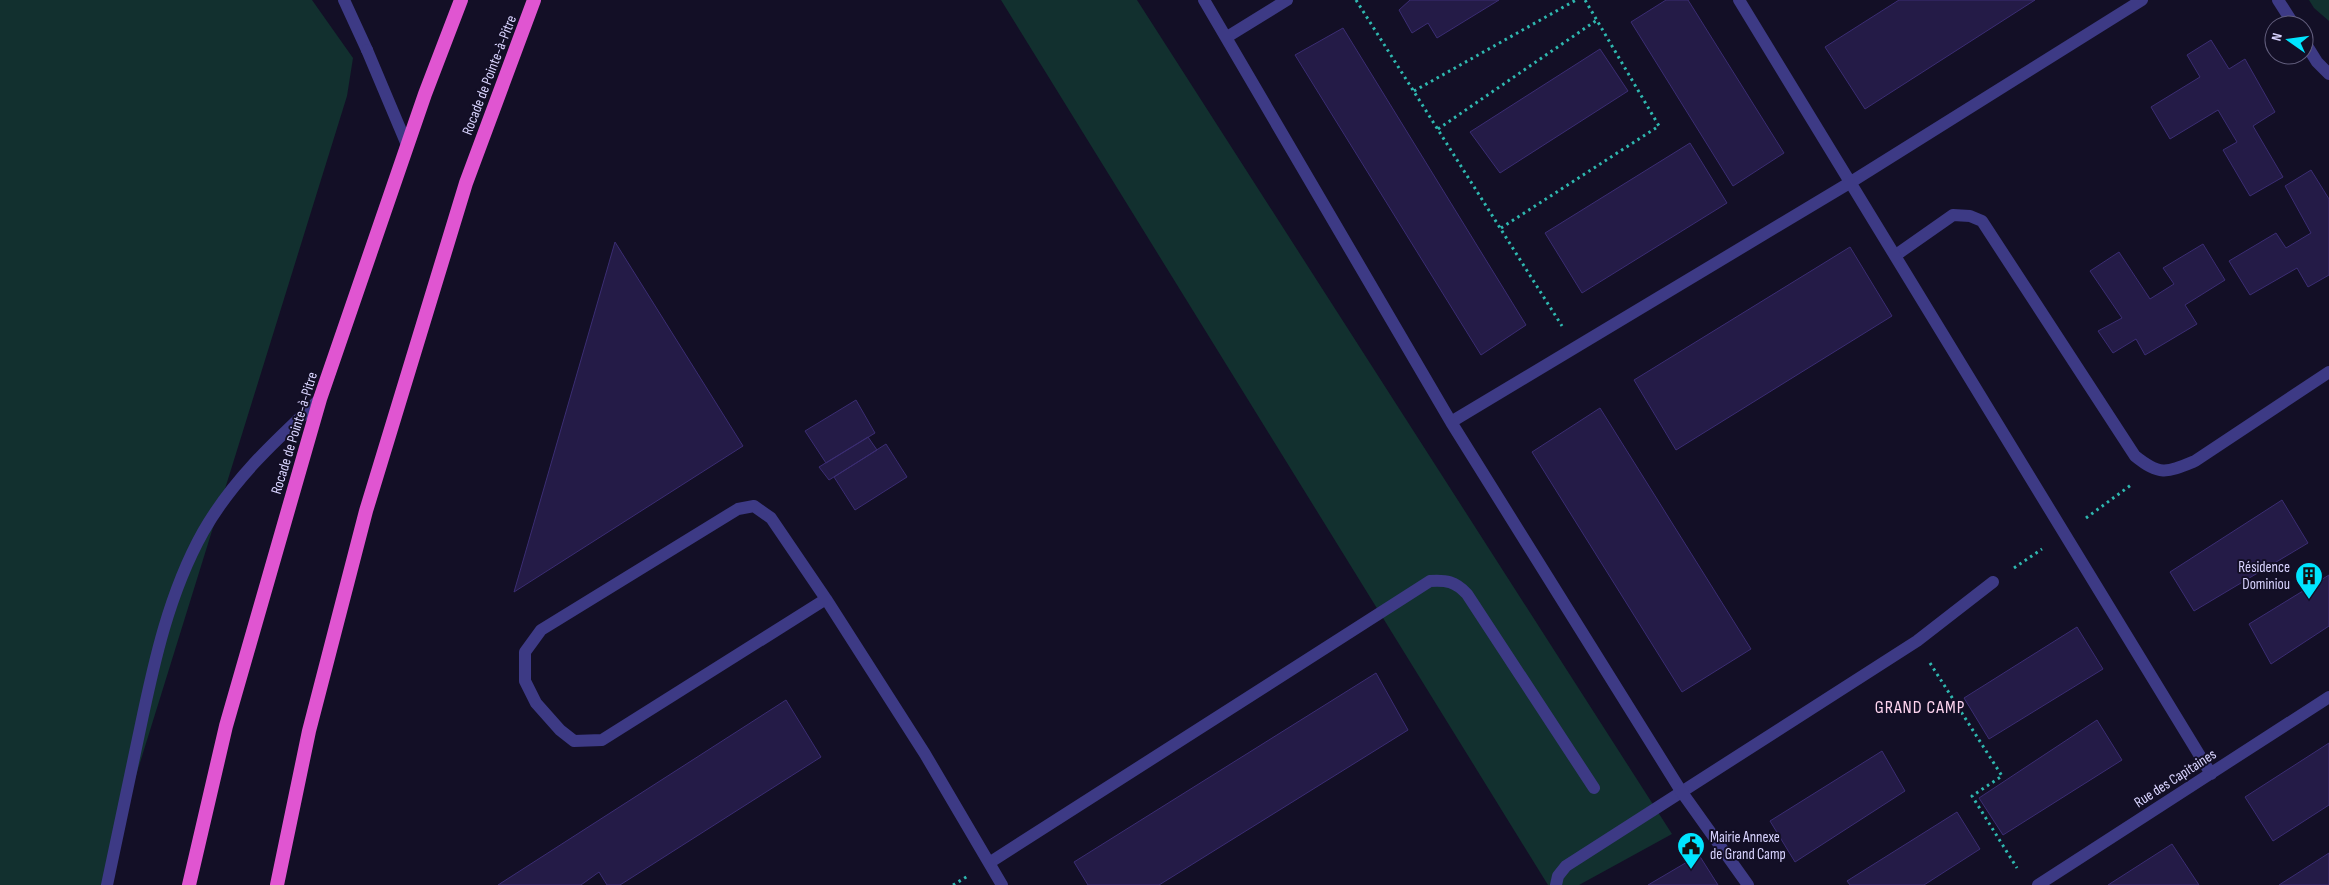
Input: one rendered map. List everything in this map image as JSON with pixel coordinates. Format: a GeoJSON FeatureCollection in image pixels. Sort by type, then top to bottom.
{"type":"FeatureCollection","features":[{"type":"Feature","properties":{"kind":"highway","name":"Rocade de Pointe-à-Pitre"},"geometry":{"type":"LineString","coordinates":[[189,885],[226,726],[320,399],[407,145],[462,0]]}},
{"type":"Feature","properties":{"kind":"highway","name":"Rocade de Pointe-à-Pitre"},"geometry":{"type":"LineString","coordinates":[[277,885],[309,731],[366,511],[466,183],[534,0]]}},
{"type":"Feature","properties":{"kind":"street"},"geometry":{"type":"LineString","coordinates":[[344,0],[407,145]]}},
{"type":"Feature","properties":{"kind":"street"},"geometry":{"type":"LineString","coordinates":[[1204,0],[1451,422],[1681,791],[1748,885]]}},
{"type":"Feature","properties":{"kind":"street"},"geometry":{"type":"LineString","coordinates":[[1227,37],[1287,0]]}},
{"type":"Feature","properties":{"kind":"street"},"geometry":{"type":"LineString","coordinates":[[1739,0],[2211,774]]}},
{"type":"Feature","properties":{"kind":"street"},"geometry":{"type":"LineString","coordinates":[[1451,422],[1851,182],[2142,0]]}},
{"type":"Feature","properties":{"kind":"street"},"geometry":{"type":"LineString","coordinates":[[2278,0],[2288,15]]}},
{"type":"Feature","properties":{"kind":"street"},"geometry":{"type":"LineString","coordinates":[[2314,57],[2329,74]]}},
{"type":"Feature","properties":{"kind":"street"},"geometry":{"type":"LineString","coordinates":[[1896,255],[1954,215],[1970,216],[1982,221],[2135,456],[2152,469],[2171,471],[2194,462],[2329,372]]}},
{"type":"Feature","properties":{"kind":"street"},"geometry":{"type":"LineString","coordinates":[[107,885],[155,658],[186,565],[204,530],[229,493],[258,457],[320,399]]}},
{"type":"Feature","properties":{"kind":"street"},"geometry":{"type":"LineString","coordinates":[[826,599],[602,740],[574,741],[560,730],[536,703],[526,681],[525,652],[541,630],[738,509],[754,506],[771,518],[826,599],[925,754],[1002,885]]}},
{"type":"Feature","properties":{"kind":"street"},"geometry":{"type":"LineString","coordinates":[[988,863],[1430,581],[1448,580],[1459,585],[1594,788]]}},
{"type":"Feature","properties":{"kind":"street"},"geometry":{"type":"LineString","coordinates":[[1556,885],[1558,876],[1566,866],[1917,641],[1993,582]]}},
{"type":"Feature","properties":{"kind":"street","name":"Rue des Capitaines"},"geometry":{"type":"LineString","coordinates":[[2038,885],[2329,697]]}},
{"type":"Feature","properties":{"kind":"path"},"geometry":{"type":"LineString","coordinates":[[1356,0],[1576,347]]}},
{"type":"Feature","properties":{"kind":"path"},"geometry":{"type":"LineString","coordinates":[[1414,92],[1576,0]]}},
{"type":"Feature","properties":{"kind":"path"},"geometry":{"type":"LineString","coordinates":[[1500,228],[1659,126],[1585,0]]}},
{"type":"Feature","properties":{"kind":"path"},"geometry":{"type":"LineString","coordinates":[[1438,129],[1597,20]]}},
{"type":"Feature","properties":{"kind":"path"},"geometry":{"type":"LineString","coordinates":[[1917,641],[2002,776],[1972,796],[2005,849]]}},
{"type":"Feature","properties":{"kind":"green space"},"geometry":{"type":"Polygon","coordinates":[[[0,0],[312,0],[353,58],[347,96],[102,885],[0,885],[0,0]]]}},
{"type":"Feature","properties":{"kind":"green space"},"geometry":{"type":"Polygon","coordinates":[[[1001,0],[1137,0],[1672,834],[1579,885],[1548,885],[1001,0]]]}},
{"type":"Feature","properties":{"kind":"green space"},"geometry":{"type":"Polygon","coordinates":[[[2309,0],[2329,0],[2329,21],[2314,8],[2309,0]]]}},
{"type":"Feature","properties":{"kind":"building"},"geometry":{"type":"Polygon","coordinates":[[[1410,0],[1499,0],[1437,38],[1428,23],[1412,33],[1399,10],[1410,0]]]}},
{"type":"Feature","properties":{"kind":"building"},"geometry":{"type":"Polygon","coordinates":[[[1666,0],[1688,0],[1784,153],[1733,186],[1631,22],[1666,0]]]}},
{"type":"Feature","properties":{"kind":"building"},"geometry":{"type":"Polygon","coordinates":[[[1899,0],[2035,0],[1865,109],[1825,47],[1899,0]]]}},
{"type":"Feature","properties":{"kind":"building"},"geometry":{"type":"Polygon","coordinates":[[[1343,28],[1526,325],[1481,355],[1295,55],[1343,28]]]}},
{"type":"Feature","properties":{"kind":"building"},"geometry":{"type":"Polygon","coordinates":[[[2211,40],[2229,69],[2245,59],[2275,112],[2253,126],[2283,177],[2250,196],[2223,150],[2237,142],[2218,110],[2170,139],[2151,107],[2200,77],[2187,55],[2211,40]]]}},
{"type":"Feature","properties":{"kind":"building"},"geometry":{"type":"Polygon","coordinates":[[[1600,49],[1628,91],[1500,173],[1470,132],[1600,49]]]}},
{"type":"Feature","properties":{"kind":"building"},"geometry":{"type":"Polygon","coordinates":[[[1690,143],[1727,203],[1582,293],[1545,233],[1690,143]]]}},
{"type":"Feature","properties":{"kind":"building"},"geometry":{"type":"Polygon","coordinates":[[[2311,170],[2329,199],[2329,275],[2308,287],[2297,268],[2250,295],[2229,261],[2276,233],[2286,248],[2311,233],[2285,186],[2311,170]]]}},
{"type":"Feature","properties":{"kind":"building"},"geometry":{"type":"Polygon","coordinates":[[[615,242],[743,446],[514,592],[615,242]]]}},
{"type":"Feature","properties":{"kind":"building"},"geometry":{"type":"Polygon","coordinates":[[[2203,244],[2225,280],[2185,305],[2197,324],[2145,355],[2136,339],[2113,353],[2098,331],[2122,318],[2090,271],[2119,252],[2150,299],[2174,284],[2163,268],[2203,244]]]}},
{"type":"Feature","properties":{"kind":"building"},"geometry":{"type":"Polygon","coordinates":[[[1850,247],[1892,316],[1676,450],[1634,380],[1850,247]]]}},
{"type":"Feature","properties":{"kind":"building"},"geometry":{"type":"Polygon","coordinates":[[[856,400],[875,433],[826,463],[805,431],[856,400]]]}},
{"type":"Feature","properties":{"kind":"building"},"geometry":{"type":"Polygon","coordinates":[[[1600,408],[1751,649],[1682,692],[1532,452],[1600,408]]]}},
{"type":"Feature","properties":{"kind":"building"},"geometry":{"type":"Polygon","coordinates":[[[868,437],[877,450],[829,480],[819,467],[868,437]]]}},
{"type":"Feature","properties":{"kind":"building"},"geometry":{"type":"Polygon","coordinates":[[[886,444],[907,477],[855,510],[834,477],[886,444]]]}},
{"type":"Feature","properties":{"kind":"building"},"geometry":{"type":"Polygon","coordinates":[[[2282,500],[2308,543],[2194,611],[2170,572],[2282,500]]]}},
{"type":"Feature","properties":{"kind":"building","name":"Résidence Dominiou"},"geometry":{"type":"Polygon","coordinates":[[[2329,575],[2329,626],[2271,664],[2249,624],[2329,575]]]}},
{"type":"Feature","properties":{"kind":"building"},"geometry":{"type":"Polygon","coordinates":[[[2077,627],[2103,669],[1989,739],[1964,698],[2077,627]]]}},
{"type":"Feature","properties":{"kind":"building"},"geometry":{"type":"Polygon","coordinates":[[[1376,673],[1408,730],[1159,885],[1088,885],[1074,862],[1376,673]]]}},
{"type":"Feature","properties":{"kind":"building"},"geometry":{"type":"Polygon","coordinates":[[[786,700],[821,757],[620,885],[607,885],[599,872],[581,885],[498,885],[786,700]]]}},
{"type":"Feature","properties":{"kind":"building"},"geometry":{"type":"Polygon","coordinates":[[[2097,720],[2122,760],[2003,835],[1979,798],[2097,720]]]}},
{"type":"Feature","properties":{"kind":"building"},"geometry":{"type":"Polygon","coordinates":[[[2329,743],[2329,805],[2273,841],[2245,797],[2329,743]]]}},
{"type":"Feature","properties":{"kind":"building"},"geometry":{"type":"Polygon","coordinates":[[[1882,751],[1905,791],[1795,862],[1770,821],[1882,751]]]}},
{"type":"Feature","properties":{"kind":"building"},"geometry":{"type":"Polygon","coordinates":[[[1957,812],[1980,849],[1924,885],[1850,885],[1847,881],[1957,812]]]}},
{"type":"Feature","properties":{"kind":"building"},"geometry":{"type":"Polygon","coordinates":[[[2172,844],[2199,885],[2108,885],[2172,844]]]}},
{"type":"Feature","properties":{"kind":"building"},"geometry":{"type":"Polygon","coordinates":[[[2329,853],[2329,885],[2279,885],[2329,853]]]}},
{"type":"Feature","properties":{"kind":"building","name":"Mairie Annexe de Grand Camp"},"geometry":{"type":"Polygon","coordinates":[[[1699,855],[1718,885],[1648,885],[1699,855]]]}},
{"type":"Feature","properties":{"kind":"place","name":"Résidence Dominiou"},"geometry":{"type":"Point","coordinates":[2309,600]}},
{"type":"Feature","properties":{"kind":"place","name":"Mairie Annexe de Grand Camp"},"geometry":{"type":"Point","coordinates":[1691,870]}},
{"type":"Feature","properties":{"kind":"district","name":"GRAND CAMP"},"geometry":{"type":"Point","coordinates":[1920,707]}}]}
